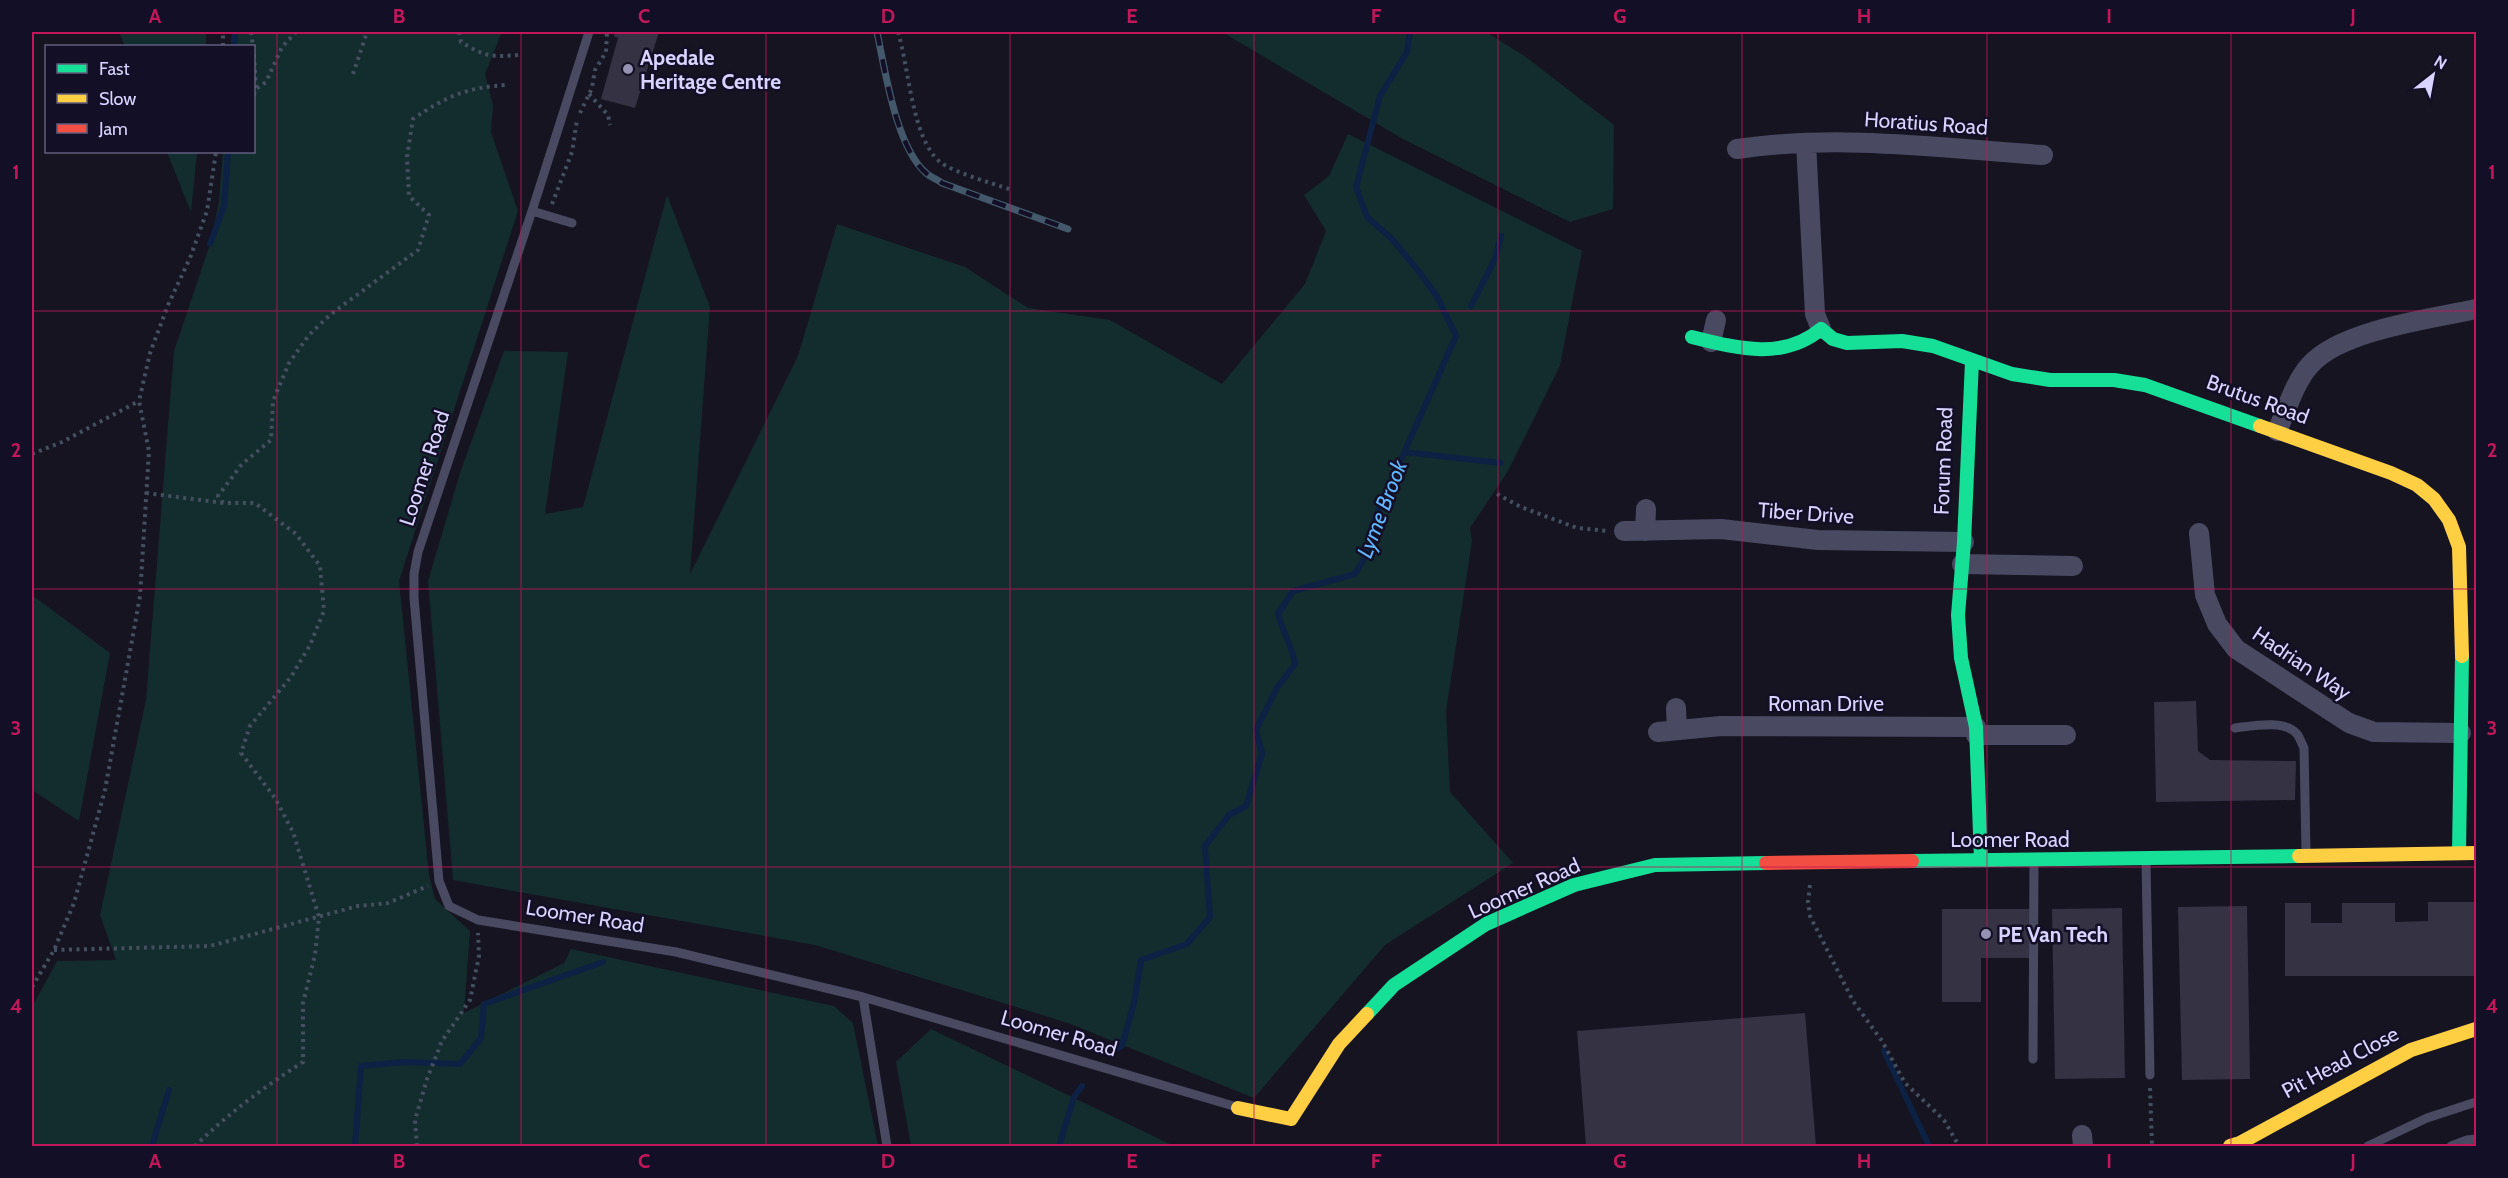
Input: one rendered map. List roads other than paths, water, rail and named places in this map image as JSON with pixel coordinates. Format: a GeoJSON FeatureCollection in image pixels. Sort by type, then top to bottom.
{"type":"FeatureCollection","features":[{"type":"Feature","properties":{"kind":"street","name":"Horatius Road"},"geometry":{"type":"LineString","coordinates":[[1737,149],[1806,143],[1895,145],[2043,155]]}},
{"type":"Feature","properties":{"kind":"street"},"geometry":{"type":"LineString","coordinates":[[1692,337],[1756,348],[1780,348],[1802,344],[1821,329],[1815,314],[1806,143]]}},
{"type":"Feature","properties":{"kind":"street"},"geometry":{"type":"LineString","coordinates":[[2277,431],[2310,365],[2334,347],[2344,341],[2378,331],[2476,309]]}},
{"type":"Feature","properties":{"kind":"street"},"geometry":{"type":"LineString","coordinates":[[1711,342],[1716,320]]}},
{"type":"Feature","properties":{"kind":"street","name":"Brutus Road"},"geometry":{"type":"LineString","coordinates":[[1821,329],[1833,339],[1847,343],[1902,341],[1933,346],[2012,374],[2050,380],[2114,380],[2145,385],[2277,431],[2391,473],[2417,485],[2434,499],[2449,520],[2459,547],[2469,618],[2461,733],[2459,853]]}},
{"type":"Feature","properties":{"kind":"street","name":"Forum Road"},"geometry":{"type":"LineString","coordinates":[[1972,361],[1964,542],[1958,615],[1961,658],[1976,731],[1981,860]]}},
{"type":"Feature","properties":{"kind":"street"},"geometry":{"type":"LineString","coordinates":[[1645,531],[1646,509]]}},
{"type":"Feature","properties":{"kind":"street","name":"Tiber Drive"},"geometry":{"type":"LineString","coordinates":[[1624,531],[1721,529],[1818,540],[1964,542]]}},
{"type":"Feature","properties":{"kind":"street","name":"Hadrian Way"},"geometry":{"type":"LineString","coordinates":[[2199,533],[2205,595],[2217,624],[2236,649],[2349,723],[2374,732],[2461,733]]}},
{"type":"Feature","properties":{"kind":"street"},"geometry":{"type":"LineString","coordinates":[[1962,564],[2073,566]]}},
{"type":"Feature","properties":{"kind":"street","name":"Roman Drive"},"geometry":{"type":"LineString","coordinates":[[1676,708],[1668,731],[1721,726],[1976,731]]}},
{"type":"Feature","properties":{"kind":"street"},"geometry":{"type":"LineString","coordinates":[[1976,731],[2066,735]]}},
{"type":"Feature","properties":{"kind":"street","name":"Loomer Road"},"geometry":{"type":"LineString","coordinates":[[1238,1107],[1291,1119],[1339,1044],[1394,985],[1486,924],[1574,885],[1655,865],[2476,853]]}},
{"type":"Feature","properties":{"kind":"street","name":"Pit Head Close"},"geometry":{"type":"LineString","coordinates":[[2230,1146],[2240,1143],[2411,1050],[2476,1029]]}},
{"type":"Feature","properties":{"kind":"lane","name":"Loomer Road"},"geometry":{"type":"LineString","coordinates":[[589,32],[418,552],[414,574],[414,597],[439,881],[449,906],[477,920],[676,952],[863,997],[1238,1107]]}},
{"type":"Feature","properties":{"kind":"lane"},"geometry":{"type":"LineString","coordinates":[[532,211],[572,223]]}},
{"type":"Feature","properties":{"kind":"lane"},"geometry":{"type":"LineString","coordinates":[[2235,728],[2288,727],[2297,734],[2304,748],[2306,856]]}},
{"type":"Feature","properties":{"kind":"lane"},"geometry":{"type":"LineString","coordinates":[[2146,859],[2150,1076]]}},
{"type":"Feature","properties":{"kind":"lane"},"geometry":{"type":"LineString","coordinates":[[2034,860],[2034,1059]]}},
{"type":"Feature","properties":{"kind":"lane"},"geometry":{"type":"LineString","coordinates":[[863,997],[887,1146]]}},
{"type":"Feature","properties":{"kind":"lane"},"geometry":{"type":"LineString","coordinates":[[2368,1146],[2427,1118],[2476,1102]]}},
{"type":"Feature","properties":{"kind":"lane"},"geometry":{"type":"LineString","coordinates":[[2451,1146],[2476,1139]]}},
{"type":"Feature","properties":{"kind":"waterway"},"geometry":{"type":"LineString","coordinates":[[234,45],[235,32]]}},
{"type":"Feature","properties":{"kind":"waterway","name":"Lyme Brook"},"geometry":{"type":"LineString","coordinates":[[1116,1049],[1122,1046],[1134,1003],[1141,960],[1187,944],[1210,917],[1205,846],[1229,815],[1246,806],[1262,754],[1256,730],[1277,688],[1295,664],[1278,614],[1293,591],[1355,574],[1368,552],[1375,518],[1456,336],[1438,298],[1420,273],[1392,239],[1367,217],[1356,187],[1380,96],[1407,52],[1410,32]]}},
{"type":"Feature","properties":{"kind":"waterway"},"geometry":{"type":"LineString","coordinates":[[210,244],[224,206],[228,153]]}},
{"type":"Feature","properties":{"kind":"waterway"},"geometry":{"type":"LineString","coordinates":[[1471,306],[1495,259],[1501,236]]}},
{"type":"Feature","properties":{"kind":"waterway"},"geometry":{"type":"LineString","coordinates":[[1404,452],[1501,463]]}},
{"type":"Feature","properties":{"kind":"waterway"},"geometry":{"type":"LineString","coordinates":[[355,1146],[361,1066],[404,1062],[460,1064],[481,1038],[484,1004],[603,962]]}},
{"type":"Feature","properties":{"kind":"waterway"},"geometry":{"type":"LineString","coordinates":[[1884,1051],[1929,1146]]}},
{"type":"Feature","properties":{"kind":"waterway","name":"Lyme Brook"},"geometry":{"type":"LineString","coordinates":[[1059,1146],[1074,1097],[1082,1086]]}},
{"type":"Feature","properties":{"kind":"waterway"},"geometry":{"type":"LineString","coordinates":[[152,1146],[169,1090]]}},
{"type":"Feature","properties":{"kind":"railway"},"geometry":{"type":"LineString","coordinates":[[877,32],[899,127],[916,161],[926,173],[942,183],[1068,229]]}},
{"type":"Feature","properties":{"kind":"place","name":"Apedale Heritage Centre"},"geometry":{"type":"Point","coordinates":[628,69]}},
{"type":"Feature","properties":{"kind":"place","name":"PE Van Tech"},"geometry":{"type":"Point","coordinates":[1986,934]}}]}
